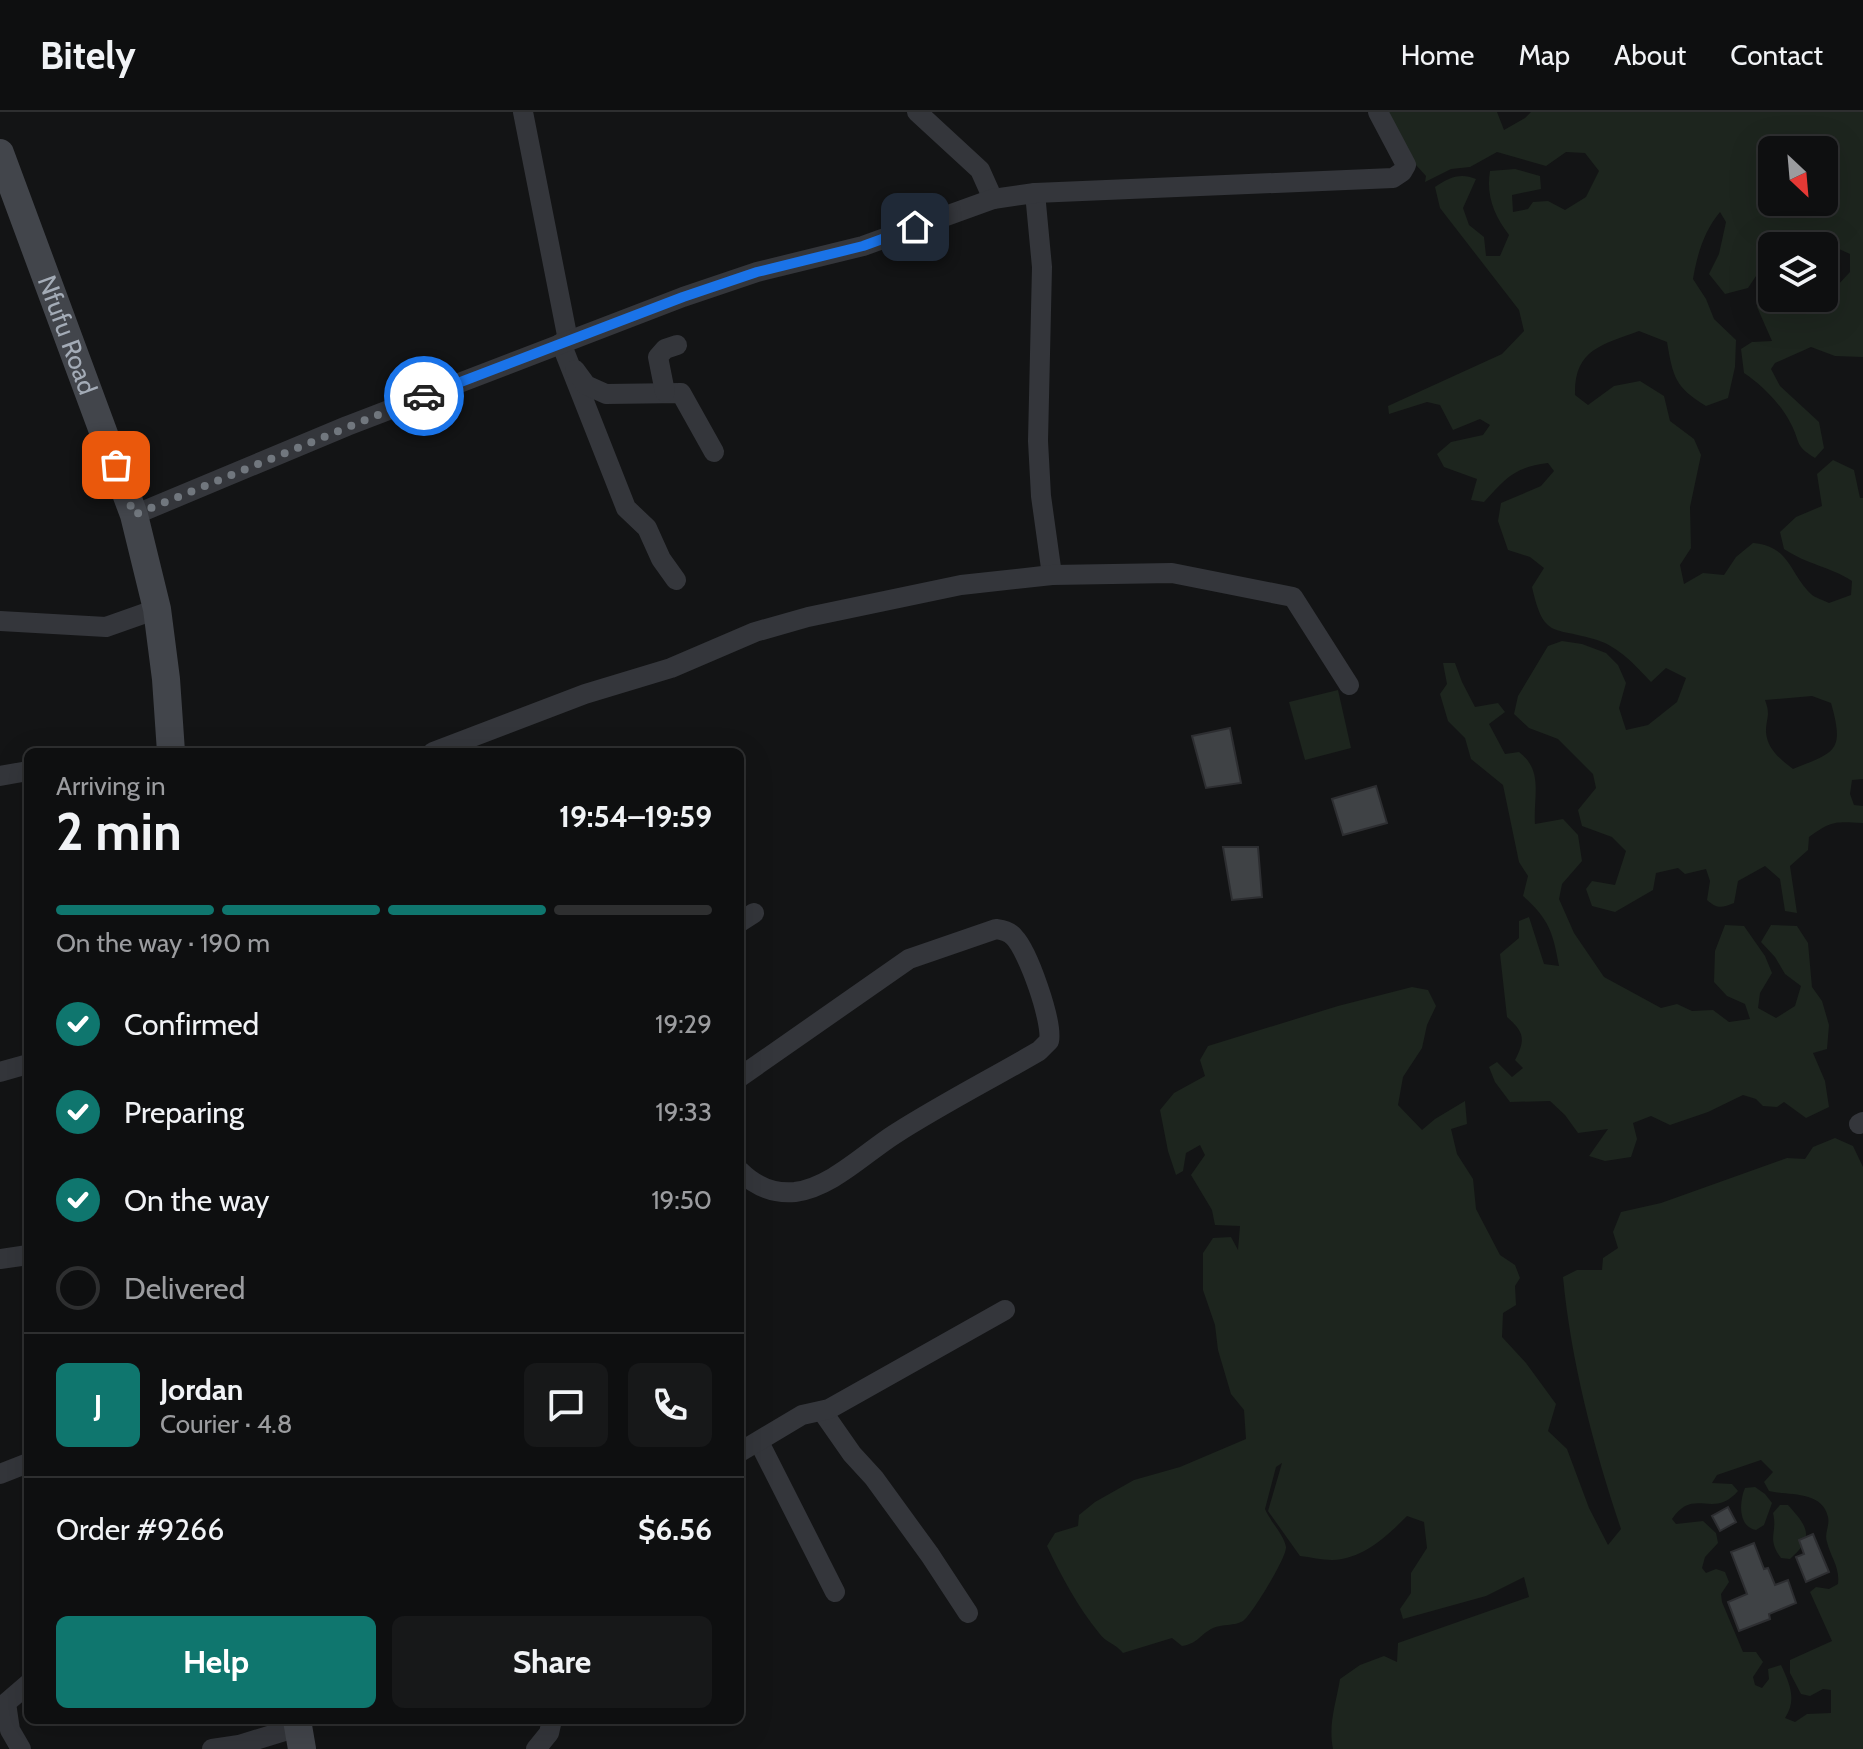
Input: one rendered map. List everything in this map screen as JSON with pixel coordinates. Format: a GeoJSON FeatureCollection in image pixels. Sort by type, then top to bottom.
{"type":"FeatureCollection","features":[{"type":"Feature","properties":{"kind":"street"},"geometry":{"type":"LineString","coordinates":[[523,112],[565,348],[626,508],[647,528],[661,559],[676,580]]}},
{"type":"Feature","properties":{"kind":"street"},"geometry":{"type":"LineString","coordinates":[[917,112],[980,170],[993,199]]}},
{"type":"Feature","properties":{"kind":"street"},"geometry":{"type":"LineString","coordinates":[[134,515],[347,426],[565,348],[757,272],[863,246],[993,199],[1035,193],[1393,178],[1406,165],[1378,112]]}},
{"type":"Feature","properties":{"kind":"street","name":"Nfufu Road"},"geometry":{"type":"LineString","coordinates":[[0,153],[134,515],[157,609],[171,748]]}},
{"type":"Feature","properties":{"kind":"street"},"geometry":{"type":"LineString","coordinates":[[1035,193],[1042,267],[1038,441],[1041,496],[1052,575]]}},
{"type":"Feature","properties":{"kind":"street"},"geometry":{"type":"LineString","coordinates":[[665,392],[658,357],[665,349],[677,345]]}},
{"type":"Feature","properties":{"kind":"street"},"geometry":{"type":"LineString","coordinates":[[565,348],[586,385],[606,394],[681,393],[714,452]]}},
{"type":"Feature","properties":{"kind":"street"},"geometry":{"type":"LineString","coordinates":[[443,748],[585,694],[671,668],[767,629],[822,614],[961,585],[1052,575],[1172,573],[1293,597],[1349,685]]}},
{"type":"Feature","properties":{"kind":"street"},"geometry":{"type":"LineString","coordinates":[[0,621],[106,627],[157,609]]}},
{"type":"Feature","properties":{"kind":"street"},"geometry":{"type":"LineString","coordinates":[[0,776],[24,772]]}},
{"type":"Feature","properties":{"kind":"street"},"geometry":{"type":"LineString","coordinates":[[744,1074],[909,959],[996,929],[1011,933],[1023,950],[1049,1026],[1049,1041],[1039,1051],[896,1133],[816,1186],[794,1192],[774,1190],[757,1185],[744,1174]]}},
{"type":"Feature","properties":{"kind":"street"},"geometry":{"type":"LineString","coordinates":[[0,1072],[24,1065]]}},
{"type":"Feature","properties":{"kind":"street"},"geometry":{"type":"LineString","coordinates":[[0,1259],[24,1256]]}},
{"type":"Feature","properties":{"kind":"street"},"geometry":{"type":"LineString","coordinates":[[744,1450],[802,1415],[822,1411],[1005,1310]]}},
{"type":"Feature","properties":{"kind":"street"},"geometry":{"type":"LineString","coordinates":[[822,1411],[921,1542],[968,1613]]}},
{"type":"Feature","properties":{"kind":"street"},"geometry":{"type":"LineString","coordinates":[[759,1442],[835,1592]]}},
{"type":"Feature","properties":{"kind":"street"},"geometry":{"type":"LineString","coordinates":[[0,1474],[24,1465]]}},
{"type":"Feature","properties":{"kind":"street"},"geometry":{"type":"LineString","coordinates":[[21,1749],[10,1730],[3,1697],[24,1686]]}},
{"type":"Feature","properties":{"kind":"street"},"geometry":{"type":"LineString","coordinates":[[536,1749],[549,1733],[551,1724]]}},
{"type":"Feature","properties":{"kind":"street"},"geometry":{"type":"LineString","coordinates":[[212,1749],[299,1732]]}},
{"type":"Feature","properties":{"kind":"shaded area"},"geometry":{"type":"Polygon","coordinates":[[[1377,112],[1497,112],[1504,130],[1531,112],[1863,112],[1863,357],[1835,356],[1811,347],[1775,363],[1771,369],[1780,386],[1819,422],[1824,448],[1815,458],[1801,447],[1791,424],[1776,402],[1744,373],[1741,349],[1752,342],[1772,341],[1759,312],[1838,312],[1838,285],[1850,272],[1850,254],[1838,249],[1838,232],[1758,232],[1758,273],[1748,288],[1725,294],[1709,274],[1719,254],[1726,222],[1720,212],[1714,219],[1702,244],[1693,279],[1714,319],[1736,340],[1735,367],[1728,398],[1706,406],[1688,393],[1677,380],[1667,342],[1639,331],[1593,351],[1579,368],[1576,380],[1575,395],[1588,405],[1614,386],[1640,381],[1664,396],[1670,421],[1694,439],[1701,455],[1690,507],[1691,548],[1680,565],[1684,584],[1703,573],[1724,575],[1736,557],[1753,543],[1775,549],[1782,555],[1815,597],[1829,603],[1851,595],[1852,581],[1784,549],[1780,532],[1796,517],[1822,506],[1817,474],[1833,460],[1854,470],[1860,498],[1863,498],[1863,779],[1852,780],[1850,794],[1854,805],[1863,806],[1863,823],[1834,823],[1809,837],[1808,850],[1790,866],[1797,913],[1785,911],[1780,879],[1765,866],[1738,881],[1734,903],[1726,906],[1720,907],[1707,900],[1710,881],[1706,869],[1685,874],[1678,868],[1656,873],[1653,890],[1615,912],[1592,906],[1586,889],[1592,881],[1615,885],[1626,851],[1612,837],[1582,826],[1578,810],[1596,788],[1593,774],[1558,739],[1529,728],[1514,714],[1518,696],[1548,646],[1562,641],[1606,653],[1618,665],[1626,683],[1619,708],[1626,730],[1648,725],[1677,702],[1686,678],[1666,668],[1651,682],[1612,647],[1552,628],[1541,616],[1532,587],[1544,568],[1530,557],[1508,550],[1498,521],[1501,503],[1541,486],[1554,471],[1548,463],[1527,467],[1512,475],[1484,502],[1471,500],[1477,479],[1444,467],[1437,454],[1451,442],[1483,435],[1490,425],[1480,419],[1453,430],[1440,405],[1427,402],[1389,414],[1388,406],[1502,354],[1524,331],[1519,310],[1440,208],[1435,187],[1454,177],[1476,179],[1463,208],[1469,225],[1484,237],[1486,256],[1500,256],[1509,235],[1492,205],[1490,171],[1515,169],[1540,176],[1541,189],[1512,195],[1513,212],[1528,209],[1533,202],[1548,201],[1565,210],[1586,197],[1599,171],[1585,153],[1566,152],[1546,166],[1497,152],[1470,167],[1451,169],[1425,182],[1426,176],[1394,141],[1377,112]],[[1812,696],[1765,700],[1769,744],[1779,758],[1793,769],[1827,754],[1833,748],[1837,732],[1831,703],[1812,696]]]}},
{"type":"Feature","properties":{"kind":"shaded area"},"geometry":{"type":"Polygon","coordinates":[[[1443,663],[1455,663],[1475,707],[1498,703],[1505,712],[1489,724],[1505,754],[1519,752],[1532,767],[1536,785],[1535,824],[1563,819],[1578,835],[1582,861],[1562,884],[1559,899],[1574,933],[1604,977],[1661,1008],[1677,1004],[1692,1011],[1713,1010],[1729,1022],[1750,1019],[1745,1004],[1727,996],[1714,982],[1715,951],[1725,925],[1744,926],[1765,956],[1772,973],[1760,993],[1758,1008],[1776,1018],[1795,1006],[1801,986],[1785,974],[1761,942],[1771,925],[1797,926],[1808,943],[1812,987],[1822,1001],[1829,1025],[1827,1049],[1813,1053],[1825,1081],[1829,1107],[1806,1118],[1784,1102],[1777,1107],[1763,1106],[1756,1099],[1743,1095],[1708,1112],[1670,1125],[1651,1116],[1633,1123],[1637,1139],[1631,1157],[1605,1161],[1589,1156],[1608,1129],[1578,1133],[1550,1101],[1510,1102],[1495,1082],[1489,1067],[1497,1062],[1512,1077],[1523,1068],[1515,1060],[1522,1036],[1507,1017],[1500,954],[1519,938],[1519,921],[1529,917],[1544,964],[1559,966],[1548,927],[1539,912],[1523,896],[1528,876],[1519,862],[1503,785],[1471,759],[1465,738],[1448,721],[1440,694],[1447,684],[1443,663]]]}},
{"type":"Feature","properties":{"kind":"shaded area"},"geometry":{"type":"Polygon","coordinates":[[[1338,690],[1351,748],[1305,760],[1289,702],[1338,690]]]}},
{"type":"Feature","properties":{"kind":"shaded area"},"geometry":{"type":"Polygon","coordinates":[[[1412,987],[1428,990],[1436,1006],[1427,1025],[1422,1048],[1403,1077],[1398,1105],[1422,1130],[1465,1101],[1467,1124],[1451,1129],[1457,1154],[1473,1179],[1476,1209],[1500,1255],[1515,1265],[1520,1278],[1515,1286],[1516,1305],[1503,1313],[1502,1337],[1556,1404],[1548,1431],[1567,1449],[1589,1508],[1608,1545],[1621,1529],[1585,1405],[1563,1277],[1577,1270],[1602,1270],[1603,1258],[1618,1248],[1613,1232],[1621,1212],[1661,1203],[1787,1158],[1805,1159],[1813,1147],[1835,1138],[1853,1146],[1863,1167],[1863,1749],[1333,1749],[1332,1722],[1340,1679],[1360,1665],[1384,1656],[1397,1662],[1398,1643],[1529,1597],[1524,1577],[1486,1596],[1403,1619],[1400,1609],[1411,1593],[1411,1573],[1427,1548],[1424,1522],[1407,1516],[1373,1546],[1354,1556],[1328,1560],[1300,1556],[1268,1511],[1282,1463],[1276,1467],[1265,1509],[1285,1542],[1285,1553],[1268,1586],[1243,1621],[1213,1628],[1188,1645],[1182,1646],[1172,1638],[1123,1653],[1101,1636],[1091,1623],[1047,1546],[1055,1533],[1078,1526],[1079,1515],[1134,1480],[1180,1467],[1246,1439],[1244,1410],[1231,1394],[1218,1350],[1215,1325],[1203,1290],[1203,1253],[1213,1238],[1231,1237],[1238,1250],[1240,1226],[1215,1225],[1212,1210],[1191,1175],[1205,1155],[1200,1145],[1186,1153],[1183,1171],[1176,1175],[1160,1110],[1174,1093],[1205,1076],[1200,1060],[1208,1046],[1412,987]],[[1761,1460],[1717,1475],[1712,1483],[1732,1484],[1738,1491],[1720,1503],[1688,1505],[1672,1519],[1676,1524],[1703,1521],[1716,1533],[1718,1543],[1705,1557],[1702,1568],[1706,1573],[1716,1569],[1725,1572],[1729,1582],[1721,1594],[1722,1602],[1743,1652],[1756,1652],[1763,1662],[1753,1677],[1755,1685],[1762,1688],[1769,1679],[1768,1669],[1781,1665],[1791,1698],[1785,1718],[1795,1722],[1807,1714],[1831,1713],[1831,1690],[1823,1689],[1810,1696],[1801,1694],[1790,1673],[1790,1660],[1832,1641],[1810,1592],[1816,1587],[1829,1589],[1838,1584],[1838,1578],[1826,1539],[1828,1517],[1825,1508],[1812,1498],[1769,1491],[1764,1482],[1773,1472],[1761,1460]]]}},
{"type":"Feature","properties":{"kind":"shaded area"},"geometry":{"type":"Polygon","coordinates":[[[1755,1487],[1772,1503],[1764,1525],[1756,1530],[1746,1524],[1741,1507],[1745,1488],[1755,1487]]]}},
{"type":"Feature","properties":{"kind":"shaded area"},"geometry":{"type":"Polygon","coordinates":[[[1780,1505],[1788,1505],[1806,1532],[1803,1544],[1790,1559],[1781,1558],[1773,1540],[1773,1513],[1780,1505]]]}},
{"type":"Feature","properties":{"kind":"building"},"geometry":{"type":"Polygon","coordinates":[[[1230,728],[1241,783],[1206,788],[1192,736],[1230,728]]]}},
{"type":"Feature","properties":{"kind":"building"},"geometry":{"type":"Polygon","coordinates":[[[1376,786],[1387,823],[1343,835],[1332,799],[1376,786]]]}},
{"type":"Feature","properties":{"kind":"building"},"geometry":{"type":"Polygon","coordinates":[[[1223,847],[1258,847],[1262,897],[1232,900],[1223,847]]]}},
{"type":"Feature","properties":{"kind":"building"},"geometry":{"type":"Polygon","coordinates":[[[1728,1507],[1736,1522],[1720,1531],[1712,1516],[1728,1507]]]}},
{"type":"Feature","properties":{"kind":"building"},"geometry":{"type":"Polygon","coordinates":[[[1813,1534],[1829,1572],[1806,1582],[1796,1557],[1804,1554],[1799,1540],[1813,1534]]]}},
{"type":"Feature","properties":{"kind":"building"},"geometry":{"type":"Polygon","coordinates":[[[1754,1543],[1764,1569],[1768,1568],[1775,1585],[1788,1580],[1796,1603],[1769,1614],[1770,1619],[1739,1631],[1728,1602],[1747,1594],[1731,1552],[1754,1543]]]}},
{"type":"Feature","properties":{"kind":"way so far"},"geometry":{"type":"LineString","coordinates":[[116,465],[134,515],[424,396]]}},
{"type":"Feature","properties":{"kind":"route"},"geometry":{"type":"LineString","coordinates":[[424,396],[683,297],[757,272],[863,246],[915,227]]}}]}
